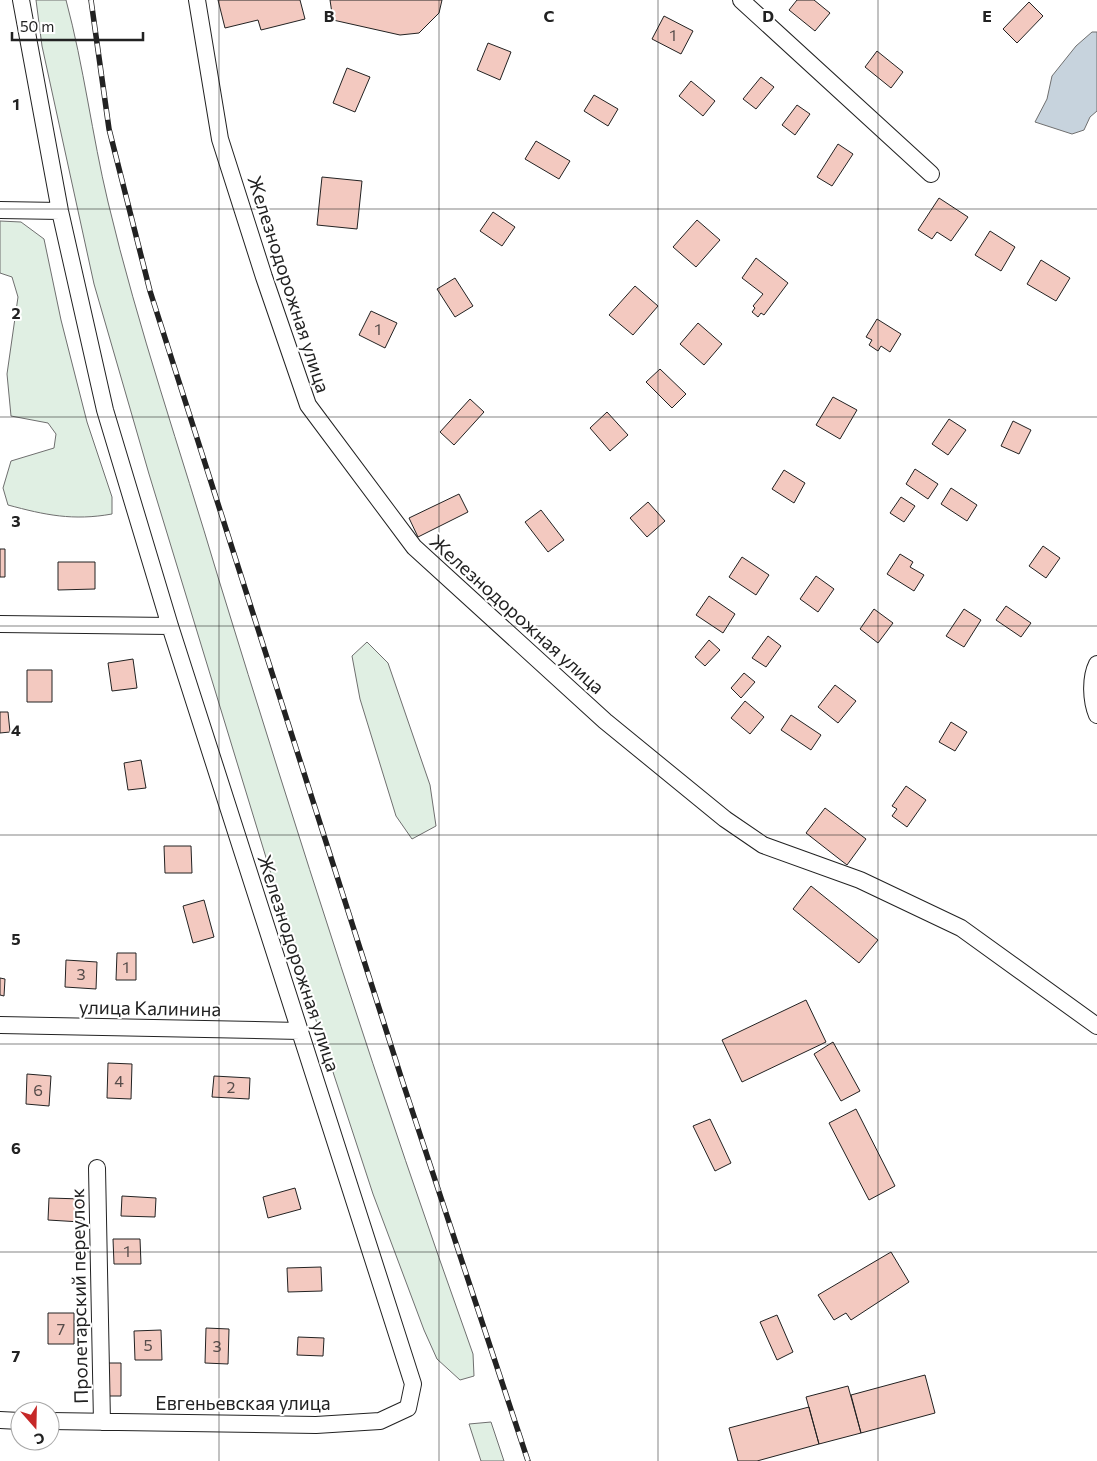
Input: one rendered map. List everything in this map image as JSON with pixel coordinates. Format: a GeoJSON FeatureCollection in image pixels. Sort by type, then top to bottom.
{"type":"FeatureCollection","features":[{"type":"Feature","properties":{"kind":"street","name":"Железнодорожная улица"},"geometry":{"type":"LineString","coordinates":[[21,0],[60,211],[105,410],[170,626],[413,1384]]}},
{"type":"Feature","properties":{"kind":"street","name":"Железнодорожная улица"},"geometry":{"type":"LineString","coordinates":[[197,0],[220,139],[308,406],[414,547],[604,721],[726,819],[763,845],[860,880],[960,928],[1097,1026]]}},
{"type":"Feature","properties":{"kind":"street"},"geometry":{"type":"LineString","coordinates":[[741,0],[931,174]]}},
{"type":"Feature","properties":{"kind":"street"},"geometry":{"type":"LineString","coordinates":[[0,210],[60,211]]}},
{"type":"Feature","properties":{"kind":"street"},"geometry":{"type":"LineString","coordinates":[[0,624],[170,626]]}},
{"type":"Feature","properties":{"kind":"street"},"geometry":{"type":"LineString","coordinates":[[1097,664],[1092,682],[1094,709],[1097,715]]}},
{"type":"Feature","properties":{"kind":"street","name":"улица Калинина"},"geometry":{"type":"LineString","coordinates":[[0,1025],[300,1030]]}},
{"type":"Feature","properties":{"kind":"street","name":"Пролетарский переулок"},"geometry":{"type":"LineString","coordinates":[[97,1168],[102,1422]]}},
{"type":"Feature","properties":{"kind":"street","name":"Евгеньевская улица"},"geometry":{"type":"LineString","coordinates":[[60,1421],[316,1425],[380,1421],[408,1408],[413,1384]]}},
{"type":"Feature","properties":{"kind":"green space"},"geometry":{"type":"Polygon","coordinates":[[[36,0],[66,0],[78,50],[108,202],[146,343],[341,967],[473,1354],[474,1376],[460,1380],[437,1359],[424,1330],[373,1194],[311,1005],[149,474],[94,284],[42,46],[36,0]]]}},
{"type":"Feature","properties":{"kind":"green space"},"geometry":{"type":"Polygon","coordinates":[[[0,221],[21,222],[44,239],[61,320],[87,422],[112,497],[112,514],[84,517],[59,516],[8,505],[3,488],[11,461],[54,448],[56,434],[48,423],[11,416],[7,374],[18,297],[12,277],[0,273],[0,221]]]}},
{"type":"Feature","properties":{"kind":"green space"},"geometry":{"type":"Polygon","coordinates":[[[367,642],[388,663],[430,785],[436,826],[412,839],[396,816],[360,699],[352,656],[367,642]]]}},
{"type":"Feature","properties":{"kind":"green space"},"geometry":{"type":"Polygon","coordinates":[[[491,1422],[504,1461],[481,1461],[469,1424],[491,1422]]]}},
{"type":"Feature","properties":{"kind":"shaded area"},"geometry":{"type":"Polygon","coordinates":[[[1092,32],[1097,32],[1097,111],[1090,117],[1084,130],[1072,134],[1035,122],[1047,99],[1052,76],[1076,46],[1092,32]]]}},
{"type":"Feature","properties":{"kind":"building"},"geometry":{"type":"Polygon","coordinates":[[[218,0],[300,0],[305,19],[261,30],[258,20],[225,28],[218,0]]]}},
{"type":"Feature","properties":{"kind":"building"},"geometry":{"type":"Polygon","coordinates":[[[330,0],[442,0],[439,13],[419,33],[400,35],[333,20],[330,0]]]}},
{"type":"Feature","properties":{"kind":"building"},"geometry":{"type":"Polygon","coordinates":[[[797,0],[814,0],[830,13],[815,31],[789,10],[797,0]]]}},
{"type":"Feature","properties":{"kind":"building"},"geometry":{"type":"Polygon","coordinates":[[[1029,2],[1043,16],[1017,43],[1003,29],[1029,2]]]}},
{"type":"Feature","properties":{"kind":"building"},"geometry":{"type":"Polygon","coordinates":[[[664,16],[693,31],[681,54],[652,39],[664,16]]]}},
{"type":"Feature","properties":{"kind":"building"},"geometry":{"type":"Polygon","coordinates":[[[488,43],[511,52],[500,80],[477,70],[488,43]]]}},
{"type":"Feature","properties":{"kind":"building"},"geometry":{"type":"Polygon","coordinates":[[[877,51],[903,72],[891,88],[865,67],[877,51]]]}},
{"type":"Feature","properties":{"kind":"building"},"geometry":{"type":"Polygon","coordinates":[[[347,68],[370,77],[355,112],[333,103],[347,68]]]}},
{"type":"Feature","properties":{"kind":"building"},"geometry":{"type":"Polygon","coordinates":[[[761,77],[774,87],[756,109],[743,99],[761,77]]]}},
{"type":"Feature","properties":{"kind":"building"},"geometry":{"type":"Polygon","coordinates":[[[691,81],[715,101],[703,116],[679,96],[691,81]]]}},
{"type":"Feature","properties":{"kind":"building"},"geometry":{"type":"Polygon","coordinates":[[[594,95],[618,109],[608,126],[584,111],[594,95]]]}},
{"type":"Feature","properties":{"kind":"building"},"geometry":{"type":"Polygon","coordinates":[[[797,105],[810,114],[795,135],[782,125],[797,105]]]}},
{"type":"Feature","properties":{"kind":"building"},"geometry":{"type":"Polygon","coordinates":[[[536,141],[570,161],[559,179],[525,159],[536,141]]]}},
{"type":"Feature","properties":{"kind":"building"},"geometry":{"type":"Polygon","coordinates":[[[838,144],[853,154],[832,186],[817,177],[838,144]]]}},
{"type":"Feature","properties":{"kind":"building"},"geometry":{"type":"Polygon","coordinates":[[[322,177],[362,181],[357,229],[317,225],[322,177]]]}},
{"type":"Feature","properties":{"kind":"building"},"geometry":{"type":"Polygon","coordinates":[[[939,198],[968,217],[951,241],[937,232],[932,239],[918,230],[939,198]]]}},
{"type":"Feature","properties":{"kind":"building"},"geometry":{"type":"Polygon","coordinates":[[[493,212],[515,227],[502,246],[480,231],[493,212]]]}},
{"type":"Feature","properties":{"kind":"building"},"geometry":{"type":"Polygon","coordinates":[[[697,220],[720,240],[696,267],[673,247],[697,220]]]}},
{"type":"Feature","properties":{"kind":"building"},"geometry":{"type":"Polygon","coordinates":[[[990,231],[1015,247],[1001,271],[975,255],[990,231]]]}},
{"type":"Feature","properties":{"kind":"building"},"geometry":{"type":"Polygon","coordinates":[[[756,258],[788,283],[764,315],[761,313],[758,317],[752,312],[755,308],[753,306],[763,294],[742,278],[756,258]]]}},
{"type":"Feature","properties":{"kind":"building"},"geometry":{"type":"Polygon","coordinates":[[[1041,260],[1070,278],[1056,301],[1027,284],[1041,260]]]}},
{"type":"Feature","properties":{"kind":"building"},"geometry":{"type":"Polygon","coordinates":[[[455,278],[473,306],[455,317],[437,289],[455,278]]]}},
{"type":"Feature","properties":{"kind":"building"},"geometry":{"type":"Polygon","coordinates":[[[635,286],[658,306],[633,335],[609,315],[635,286]]]}},
{"type":"Feature","properties":{"kind":"building"},"geometry":{"type":"Polygon","coordinates":[[[371,311],[397,323],[385,348],[359,335],[371,311]]]}},
{"type":"Feature","properties":{"kind":"building"},"geometry":{"type":"Polygon","coordinates":[[[877,319],[901,334],[890,352],[881,346],[878,351],[869,345],[872,340],[866,337],[877,319]]]}},
{"type":"Feature","properties":{"kind":"building"},"geometry":{"type":"Polygon","coordinates":[[[698,323],[722,344],[704,365],[680,344],[698,323]]]}},
{"type":"Feature","properties":{"kind":"building"},"geometry":{"type":"Polygon","coordinates":[[[660,369],[686,394],[672,408],[646,382],[660,369]]]}},
{"type":"Feature","properties":{"kind":"building"},"geometry":{"type":"Polygon","coordinates":[[[833,397],[857,410],[840,439],[816,425],[833,397]]]}},
{"type":"Feature","properties":{"kind":"building"},"geometry":{"type":"Polygon","coordinates":[[[470,399],[484,412],[454,445],[440,432],[470,399]]]}},
{"type":"Feature","properties":{"kind":"building"},"geometry":{"type":"Polygon","coordinates":[[[607,412],[628,435],[610,451],[590,428],[607,412]]]}},
{"type":"Feature","properties":{"kind":"building"},"geometry":{"type":"Polygon","coordinates":[[[949,419],[966,430],[948,455],[932,444],[949,419]]]}},
{"type":"Feature","properties":{"kind":"building"},"geometry":{"type":"Polygon","coordinates":[[[1013,421],[1031,430],[1019,454],[1001,446],[1013,421]]]}},
{"type":"Feature","properties":{"kind":"building"},"geometry":{"type":"Polygon","coordinates":[[[915,469],[938,484],[928,499],[906,484],[915,469]]]}},
{"type":"Feature","properties":{"kind":"building"},"geometry":{"type":"Polygon","coordinates":[[[784,470],[805,483],[794,503],[772,489],[784,470]]]}},
{"type":"Feature","properties":{"kind":"building"},"geometry":{"type":"Polygon","coordinates":[[[951,488],[977,505],[967,521],[941,504],[951,488]]]}},
{"type":"Feature","properties":{"kind":"building"},"geometry":{"type":"Polygon","coordinates":[[[459,494],[468,512],[418,537],[409,518],[459,494]]]}},
{"type":"Feature","properties":{"kind":"building"},"geometry":{"type":"Polygon","coordinates":[[[901,497],[915,506],[904,522],[890,513],[901,497]]]}},
{"type":"Feature","properties":{"kind":"building"},"geometry":{"type":"Polygon","coordinates":[[[648,502],[665,521],[647,537],[630,518],[648,502]]]}},
{"type":"Feature","properties":{"kind":"building"},"geometry":{"type":"Polygon","coordinates":[[[541,510],[564,540],[548,552],[525,522],[541,510]]]}},
{"type":"Feature","properties":{"kind":"building"},"geometry":{"type":"Polygon","coordinates":[[[1043,546],[1060,558],[1046,578],[1029,566],[1043,546]]]}},
{"type":"Feature","properties":{"kind":"building"},"geometry":{"type":"Polygon","coordinates":[[[0,549],[5,549],[5,577],[0,577],[0,549]]]}},
{"type":"Feature","properties":{"kind":"building"},"geometry":{"type":"Polygon","coordinates":[[[900,554],[913,562],[910,567],[924,575],[914,591],[887,574],[900,554]]]}},
{"type":"Feature","properties":{"kind":"building"},"geometry":{"type":"Polygon","coordinates":[[[742,557],[769,575],[756,595],[729,577],[742,557]]]}},
{"type":"Feature","properties":{"kind":"building"},"geometry":{"type":"Polygon","coordinates":[[[58,562],[95,562],[95,589],[58,590],[58,562]]]}},
{"type":"Feature","properties":{"kind":"building"},"geometry":{"type":"Polygon","coordinates":[[[816,576],[834,589],[818,612],[800,599],[816,576]]]}},
{"type":"Feature","properties":{"kind":"building"},"geometry":{"type":"Polygon","coordinates":[[[709,596],[735,614],[723,633],[696,615],[709,596]]]}},
{"type":"Feature","properties":{"kind":"building"},"geometry":{"type":"Polygon","coordinates":[[[1006,606],[1031,623],[1021,637],[996,620],[1006,606]]]}},
{"type":"Feature","properties":{"kind":"building"},"geometry":{"type":"Polygon","coordinates":[[[874,609],[893,623],[878,643],[860,629],[874,609]]]}},
{"type":"Feature","properties":{"kind":"building"},"geometry":{"type":"Polygon","coordinates":[[[964,609],[981,620],[964,647],[946,636],[964,609]]]}},
{"type":"Feature","properties":{"kind":"building"},"geometry":{"type":"Polygon","coordinates":[[[768,636],[781,646],[766,667],[752,658],[768,636]]]}},
{"type":"Feature","properties":{"kind":"building"},"geometry":{"type":"Polygon","coordinates":[[[709,640],[720,650],[705,666],[695,657],[709,640]]]}},
{"type":"Feature","properties":{"kind":"building"},"geometry":{"type":"Polygon","coordinates":[[[133,659],[137,688],[112,691],[108,663],[133,659]]]}},
{"type":"Feature","properties":{"kind":"building"},"geometry":{"type":"Polygon","coordinates":[[[27,670],[52,670],[52,702],[27,702],[27,670]]]}},
{"type":"Feature","properties":{"kind":"building"},"geometry":{"type":"Polygon","coordinates":[[[744,673],[755,682],[741,698],[731,688],[744,673]]]}},
{"type":"Feature","properties":{"kind":"building"},"geometry":{"type":"Polygon","coordinates":[[[835,685],[856,701],[838,723],[818,707],[835,685]]]}},
{"type":"Feature","properties":{"kind":"building"},"geometry":{"type":"Polygon","coordinates":[[[745,701],[764,717],[750,734],[731,718],[745,701]]]}},
{"type":"Feature","properties":{"kind":"building"},"geometry":{"type":"Polygon","coordinates":[[[0,712],[8,712],[10,732],[0,733],[0,712]]]}},
{"type":"Feature","properties":{"kind":"building"},"geometry":{"type":"Polygon","coordinates":[[[791,715],[821,735],[811,750],[781,730],[791,715]]]}},
{"type":"Feature","properties":{"kind":"building"},"geometry":{"type":"Polygon","coordinates":[[[951,722],[967,732],[955,751],[939,742],[951,722]]]}},
{"type":"Feature","properties":{"kind":"building"},"geometry":{"type":"Polygon","coordinates":[[[141,760],[146,788],[128,790],[124,763],[141,760]]]}},
{"type":"Feature","properties":{"kind":"building"},"geometry":{"type":"Polygon","coordinates":[[[906,786],[926,800],[907,827],[892,816],[897,809],[892,806],[906,786]]]}},
{"type":"Feature","properties":{"kind":"building"},"geometry":{"type":"Polygon","coordinates":[[[825,808],[866,839],[847,865],[806,833],[825,808]]]}},
{"type":"Feature","properties":{"kind":"building"},"geometry":{"type":"Polygon","coordinates":[[[164,846],[191,846],[192,873],[165,873],[164,846]]]}},
{"type":"Feature","properties":{"kind":"building"},"geometry":{"type":"Polygon","coordinates":[[[811,886],[878,940],[859,963],[793,909],[811,886]]]}},
{"type":"Feature","properties":{"kind":"building"},"geometry":{"type":"Polygon","coordinates":[[[204,900],[214,937],[193,943],[183,906],[204,900]]]}},
{"type":"Feature","properties":{"kind":"building"},"geometry":{"type":"Polygon","coordinates":[[[117,953],[136,953],[136,980],[116,980],[117,953]]]}},
{"type":"Feature","properties":{"kind":"building"},"geometry":{"type":"Polygon","coordinates":[[[66,960],[97,962],[96,989],[65,987],[66,960]]]}},
{"type":"Feature","properties":{"kind":"building"},"geometry":{"type":"Polygon","coordinates":[[[0,978],[5,979],[4,996],[0,995],[0,978]]]}},
{"type":"Feature","properties":{"kind":"building"},"geometry":{"type":"Polygon","coordinates":[[[806,1000],[826,1042],[742,1082],[722,1040],[806,1000]]]}},
{"type":"Feature","properties":{"kind":"building"},"geometry":{"type":"Polygon","coordinates":[[[833,1042],[860,1091],[841,1101],[814,1054],[833,1042]]]}},
{"type":"Feature","properties":{"kind":"building"},"geometry":{"type":"Polygon","coordinates":[[[108,1063],[132,1064],[131,1099],[107,1098],[108,1063]]]}},
{"type":"Feature","properties":{"kind":"building"},"geometry":{"type":"Polygon","coordinates":[[[27,1074],[51,1076],[49,1106],[26,1104],[27,1074]]]}},
{"type":"Feature","properties":{"kind":"building"},"geometry":{"type":"Polygon","coordinates":[[[214,1076],[250,1078],[249,1099],[212,1097],[214,1076]]]}},
{"type":"Feature","properties":{"kind":"building"},"geometry":{"type":"Polygon","coordinates":[[[856,1109],[895,1186],[869,1200],[829,1123],[856,1109]]]}},
{"type":"Feature","properties":{"kind":"building"},"geometry":{"type":"Polygon","coordinates":[[[710,1119],[731,1163],[715,1171],[693,1126],[710,1119]]]}},
{"type":"Feature","properties":{"kind":"building"},"geometry":{"type":"Polygon","coordinates":[[[295,1188],[301,1209],[268,1218],[263,1197],[295,1188]]]}},
{"type":"Feature","properties":{"kind":"building"},"geometry":{"type":"Polygon","coordinates":[[[122,1196],[156,1198],[155,1217],[121,1216],[122,1196]]]}},
{"type":"Feature","properties":{"kind":"building"},"geometry":{"type":"Polygon","coordinates":[[[49,1198],[82,1199],[81,1222],[48,1220],[49,1198]]]}},
{"type":"Feature","properties":{"kind":"building"},"geometry":{"type":"Polygon","coordinates":[[[113,1239],[140,1239],[141,1264],[114,1264],[113,1239]]]}},
{"type":"Feature","properties":{"kind":"building"},"geometry":{"type":"Polygon","coordinates":[[[891,1252],[909,1282],[851,1320],[846,1313],[834,1320],[818,1295],[891,1252]]]}},
{"type":"Feature","properties":{"kind":"building"},"geometry":{"type":"Polygon","coordinates":[[[321,1267],[322,1291],[288,1292],[287,1268],[321,1267]]]}},
{"type":"Feature","properties":{"kind":"building"},"geometry":{"type":"Polygon","coordinates":[[[48,1313],[74,1313],[74,1344],[48,1344],[48,1313]]]}},
{"type":"Feature","properties":{"kind":"building"},"geometry":{"type":"Polygon","coordinates":[[[777,1315],[793,1352],[777,1360],[760,1322],[777,1315]]]}},
{"type":"Feature","properties":{"kind":"building"},"geometry":{"type":"Polygon","coordinates":[[[206,1328],[229,1329],[228,1364],[205,1363],[206,1328]]]}},
{"type":"Feature","properties":{"kind":"building"},"geometry":{"type":"Polygon","coordinates":[[[161,1330],[162,1360],[135,1360],[134,1331],[161,1330]]]}},
{"type":"Feature","properties":{"kind":"building"},"geometry":{"type":"Polygon","coordinates":[[[298,1337],[324,1338],[323,1356],[297,1355],[298,1337]]]}},
{"type":"Feature","properties":{"kind":"building"},"geometry":{"type":"Polygon","coordinates":[[[106,1363],[121,1363],[121,1396],[106,1396],[106,1363]]]}},
{"type":"Feature","properties":{"kind":"building"},"geometry":{"type":"Polygon","coordinates":[[[925,1375],[935,1413],[861,1433],[851,1395],[925,1375]]]}},
{"type":"Feature","properties":{"kind":"building"},"geometry":{"type":"Polygon","coordinates":[[[848,1386],[861,1433],[819,1444],[806,1397],[848,1386]]]}},
{"type":"Feature","properties":{"kind":"building"},"geometry":{"type":"Polygon","coordinates":[[[809,1407],[819,1444],[757,1461],[738,1461],[729,1428],[809,1407]]]}},
{"type":"Feature","properties":{"kind":"railway"},"geometry":{"type":"LineString","coordinates":[[91,0],[109,129],[150,291],[403,1083],[528,1461]]}}]}
